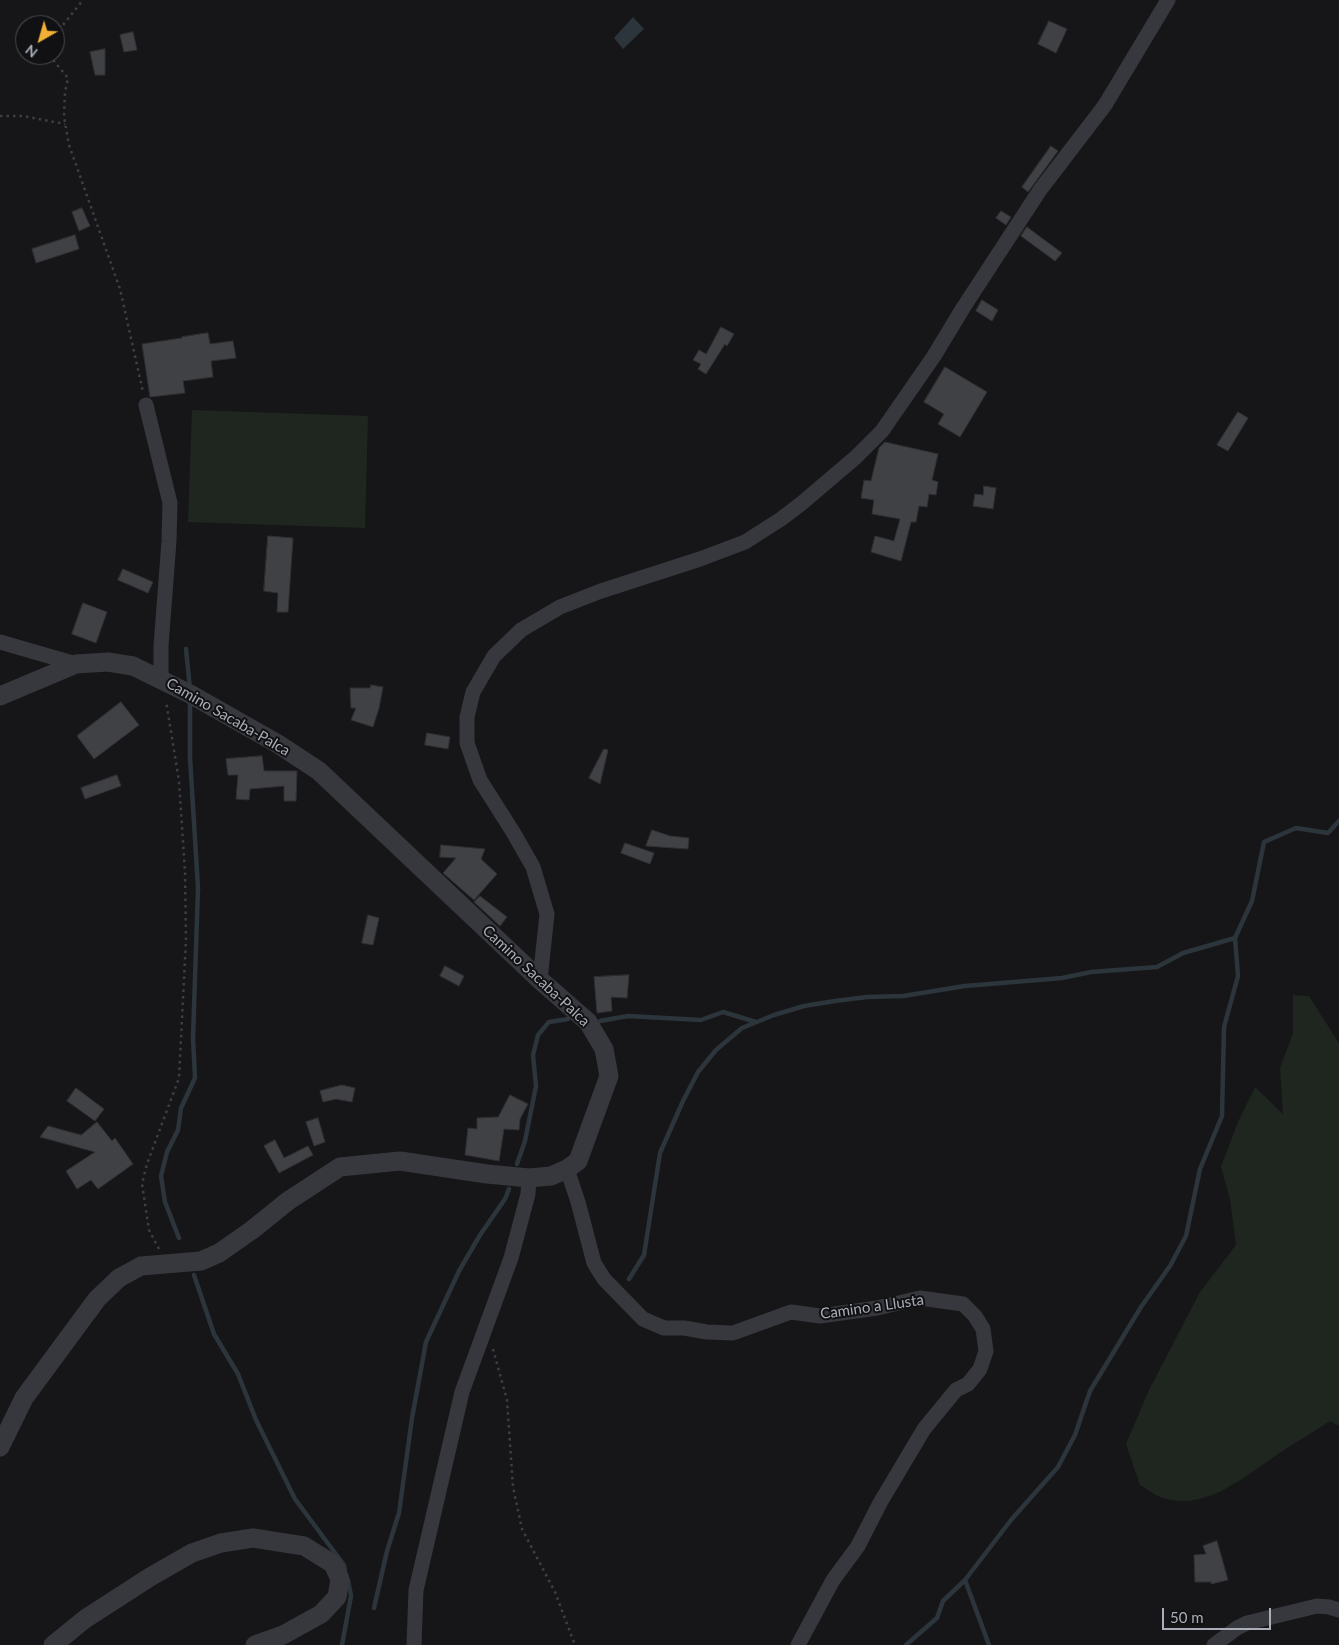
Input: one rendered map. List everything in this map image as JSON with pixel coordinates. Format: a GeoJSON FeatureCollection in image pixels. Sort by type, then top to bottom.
{"type":"FeatureCollection","features":[{"type":"Feature","properties":{"kind":"street"},"geometry":{"type":"LineString","coordinates":[[540,980],[547,914],[536,876],[533,867],[513,832],[480,780],[467,743],[467,717],[473,692],[494,656],[521,630],[560,607],[601,591],[700,560],[745,542],[782,519],[802,503],[876,437],[934,356],[1040,190],[1105,105],[1168,0]]}},
{"type":"Feature","properties":{"kind":"street"},"geometry":{"type":"LineString","coordinates":[[146,405],[170,502],[161,646],[167,682]]}},
{"type":"Feature","properties":{"kind":"street"},"geometry":{"type":"LineString","coordinates":[[0,642],[76,664]]}},
{"type":"Feature","properties":{"kind":"street","name":"Camino Sacaba-Palca"},"geometry":{"type":"LineString","coordinates":[[0,696],[76,664],[108,662],[132,666],[167,682],[278,744],[319,771],[540,980],[588,1022],[604,1049],[609,1076],[578,1161],[567,1169]]}},
{"type":"Feature","properties":{"kind":"street"},"geometry":{"type":"LineString","coordinates":[[2,1441],[24,1398],[97,1300],[119,1278],[141,1266],[201,1261],[219,1253],[288,1201],[340,1167],[400,1161],[487,1174],[529,1178],[551,1176],[567,1169]]}},
{"type":"Feature","properties":{"kind":"street","name":"Camino a Llusta"},"geometry":{"type":"LineString","coordinates":[[567,1169],[594,1263],[604,1280],[643,1319],[664,1328],[733,1333],[791,1312],[820,1316],[877,1308],[920,1298],[962,1304],[975,1316],[983,1329],[986,1351],[980,1369],[968,1384],[956,1390],[924,1429],[880,1503],[858,1546],[833,1580],[798,1645]]}},
{"type":"Feature","properties":{"kind":"street"},"geometry":{"type":"LineString","coordinates":[[414,1645],[416,1590],[462,1392],[511,1258],[528,1194],[529,1178]]}},
{"type":"Feature","properties":{"kind":"street"},"geometry":{"type":"LineString","coordinates":[[53,1645],[85,1619],[150,1578],[192,1553],[222,1543],[253,1538],[304,1546],[333,1564],[340,1579],[337,1597],[321,1614],[283,1635],[255,1645]]}},
{"type":"Feature","properties":{"kind":"street"},"geometry":{"type":"LineString","coordinates":[[1214,1645],[1247,1623],[1317,1606],[1339,1610]]}},
{"type":"Feature","properties":{"kind":"path"},"geometry":{"type":"LineString","coordinates":[[65,23],[83,0]]}},
{"type":"Feature","properties":{"kind":"path"},"geometry":{"type":"LineString","coordinates":[[57,65],[68,78],[65,92],[65,124],[69,145],[120,289],[146,405]]}},
{"type":"Feature","properties":{"kind":"path"},"geometry":{"type":"LineString","coordinates":[[0,116],[23,116],[65,124]]}},
{"type":"Feature","properties":{"kind":"path"},"geometry":{"type":"LineString","coordinates":[[167,682],[165,699],[179,781],[184,853],[186,940],[179,1078],[147,1164],[142,1184],[149,1230],[156,1246],[172,1262]]}},
{"type":"Feature","properties":{"kind":"path"},"geometry":{"type":"LineString","coordinates":[[484,1332],[496,1356],[507,1400],[513,1487],[522,1529],[555,1592],[575,1645]]}},
{"type":"Feature","properties":{"kind":"shaded area"},"geometry":{"type":"Polygon","coordinates":[[[633,17],[644,29],[623,49],[614,38],[633,17]]]}},
{"type":"Feature","properties":{"kind":"shaded area"},"geometry":{"type":"Polygon","coordinates":[[[192,410],[368,416],[365,528],[188,522],[192,410]]]}},
{"type":"Feature","properties":{"kind":"shaded area"},"geometry":{"type":"Polygon","coordinates":[[[1293,995],[1309,996],[1339,1043],[1339,1426],[1330,1421],[1223,1490],[1192,1500],[1176,1501],[1160,1497],[1140,1485],[1126,1444],[1149,1390],[1200,1292],[1236,1245],[1230,1199],[1221,1167],[1238,1122],[1255,1087],[1283,1114],[1280,1068],[1293,1033],[1293,995]]]}},
{"type":"Feature","properties":{"kind":"building"},"geometry":{"type":"Polygon","coordinates":[[[1049,21],[1067,29],[1056,53],[1038,44],[1049,21]]]}},
{"type":"Feature","properties":{"kind":"building"},"geometry":{"type":"Polygon","coordinates":[[[133,32],[137,50],[124,52],[120,35],[133,32]]]}},
{"type":"Feature","properties":{"kind":"building"},"geometry":{"type":"Polygon","coordinates":[[[105,49],[105,75],[95,75],[90,52],[105,49]]]}},
{"type":"Feature","properties":{"kind":"building"},"geometry":{"type":"Polygon","coordinates":[[[1051,146],[1058,151],[1028,192],[1022,187],[1051,146]]]}},
{"type":"Feature","properties":{"kind":"building"},"geometry":{"type":"Polygon","coordinates":[[[82,208],[90,226],[79,231],[72,212],[82,208]]]}},
{"type":"Feature","properties":{"kind":"building"},"geometry":{"type":"Polygon","coordinates":[[[1001,211],[1011,217],[1006,225],[996,218],[1001,211]]]}},
{"type":"Feature","properties":{"kind":"building"},"geometry":{"type":"Polygon","coordinates":[[[1027,227],[1062,253],[1055,261],[1021,236],[1027,227]]]}},
{"type":"Feature","properties":{"kind":"building"},"geometry":{"type":"Polygon","coordinates":[[[75,235],[79,249],[36,263],[32,249],[75,235]]]}},
{"type":"Feature","properties":{"kind":"building"},"geometry":{"type":"Polygon","coordinates":[[[982,300],[998,310],[992,321],[976,311],[982,300]]]}},
{"type":"Feature","properties":{"kind":"building"},"geometry":{"type":"Polygon","coordinates":[[[721,327],[734,334],[727,346],[725,344],[706,374],[698,369],[701,364],[693,360],[699,350],[706,354],[721,327]]]}},
{"type":"Feature","properties":{"kind":"building"},"geometry":{"type":"Polygon","coordinates":[[[208,333],[210,344],[233,341],[236,358],[211,361],[213,377],[183,381],[185,393],[150,397],[142,344],[208,333]]]}},
{"type":"Feature","properties":{"kind":"building"},"geometry":{"type":"Polygon","coordinates":[[[945,367],[987,392],[960,437],[938,424],[944,414],[924,402],[945,367]]]}},
{"type":"Feature","properties":{"kind":"building"},"geometry":{"type":"Polygon","coordinates":[[[1238,412],[1248,418],[1228,451],[1217,445],[1238,412]]]}},
{"type":"Feature","properties":{"kind":"building"},"geometry":{"type":"Polygon","coordinates":[[[885,442],[938,454],[932,480],[938,482],[936,495],[929,494],[927,507],[919,506],[916,522],[911,522],[901,561],[871,552],[875,536],[894,541],[900,519],[872,514],[874,500],[861,498],[864,480],[871,481],[879,448],[885,442]]]}},
{"type":"Feature","properties":{"kind":"building"},"geometry":{"type":"Polygon","coordinates":[[[984,486],[996,488],[993,509],[973,506],[975,494],[983,495],[984,486]]]}},
{"type":"Feature","properties":{"kind":"building"},"geometry":{"type":"Polygon","coordinates":[[[268,536],[293,538],[288,612],[277,612],[278,593],[264,591],[268,536]]]}},
{"type":"Feature","properties":{"kind":"building"},"geometry":{"type":"Polygon","coordinates":[[[123,569],[153,582],[148,593],[118,580],[123,569]]]}},
{"type":"Feature","properties":{"kind":"building"},"geometry":{"type":"Polygon","coordinates":[[[83,603],[107,612],[96,643],[72,634],[83,603]]]}},
{"type":"Feature","properties":{"kind":"building"},"geometry":{"type":"Polygon","coordinates":[[[371,685],[383,687],[373,727],[351,720],[356,708],[351,708],[350,688],[370,688],[371,685]]]}},
{"type":"Feature","properties":{"kind":"building"},"geometry":{"type":"Polygon","coordinates":[[[121,702],[139,725],[94,759],[77,736],[121,702]]]}},
{"type":"Feature","properties":{"kind":"building"},"geometry":{"type":"Polygon","coordinates":[[[427,733],[450,737],[448,749],[425,745],[427,733]]]}},
{"type":"Feature","properties":{"kind":"building"},"geometry":{"type":"Polygon","coordinates":[[[604,749],[608,750],[600,784],[589,778],[604,749]]]}},
{"type":"Feature","properties":{"kind":"building"},"geometry":{"type":"Polygon","coordinates":[[[262,756],[264,771],[297,771],[296,801],[284,801],[284,786],[250,789],[249,800],[236,799],[238,775],[228,775],[226,759],[262,756]]]}},
{"type":"Feature","properties":{"kind":"building"},"geometry":{"type":"Polygon","coordinates":[[[117,775],[121,786],[85,799],[81,788],[117,775]]]}},
{"type":"Feature","properties":{"kind":"building"},"geometry":{"type":"Polygon","coordinates":[[[652,830],[670,836],[689,838],[688,849],[646,846],[652,830]]]}},
{"type":"Feature","properties":{"kind":"building"},"geometry":{"type":"Polygon","coordinates":[[[625,843],[654,853],[650,864],[621,853],[625,843]]]}},
{"type":"Feature","properties":{"kind":"building"},"geometry":{"type":"Polygon","coordinates":[[[441,845],[485,849],[481,859],[497,874],[474,900],[443,873],[456,858],[440,857],[441,845]]]}},
{"type":"Feature","properties":{"kind":"building"},"geometry":{"type":"Polygon","coordinates":[[[480,896],[507,917],[500,926],[474,902],[480,896]]]}},
{"type":"Feature","properties":{"kind":"building"},"geometry":{"type":"Polygon","coordinates":[[[368,915],[379,918],[373,945],[362,943],[368,915]]]}},
{"type":"Feature","properties":{"kind":"building"},"geometry":{"type":"Polygon","coordinates":[[[445,966],[464,976],[459,986],[440,976],[445,966]]]}},
{"type":"Feature","properties":{"kind":"building"},"geometry":{"type":"Polygon","coordinates":[[[629,975],[627,998],[611,997],[612,1011],[597,1013],[594,977],[629,975]]]}},
{"type":"Feature","properties":{"kind":"building"},"geometry":{"type":"Polygon","coordinates":[[[342,1085],[355,1088],[352,1102],[336,1099],[323,1102],[320,1091],[342,1085]]]}},
{"type":"Feature","properties":{"kind":"building"},"geometry":{"type":"Polygon","coordinates":[[[76,1088],[104,1109],[95,1121],[67,1101],[76,1088]]]}},
{"type":"Feature","properties":{"kind":"building"},"geometry":{"type":"Polygon","coordinates":[[[510,1095],[528,1104],[520,1119],[519,1130],[504,1129],[499,1161],[465,1155],[468,1128],[477,1129],[477,1118],[498,1117],[510,1095]]]}},
{"type":"Feature","properties":{"kind":"building"},"geometry":{"type":"Polygon","coordinates":[[[318,1118],[325,1142],[314,1146],[306,1122],[318,1118]]]}},
{"type":"Feature","properties":{"kind":"building"},"geometry":{"type":"Polygon","coordinates":[[[97,1122],[112,1141],[115,1138],[133,1164],[98,1189],[91,1180],[77,1189],[66,1171],[95,1152],[40,1137],[48,1126],[81,1135],[97,1122]]]}},
{"type":"Feature","properties":{"kind":"building"},"geometry":{"type":"Polygon","coordinates":[[[275,1140],[284,1158],[308,1146],[313,1155],[279,1173],[264,1146],[275,1140]]]}},
{"type":"Feature","properties":{"kind":"building"},"geometry":{"type":"Polygon","coordinates":[[[1217,1541],[1228,1580],[1211,1584],[1211,1582],[1195,1582],[1194,1555],[1206,1554],[1203,1546],[1217,1541]]]}},
{"type":"Feature","properties":{"kind":"waterway"},"geometry":{"type":"LineString","coordinates":[[186,649],[190,689]]}},
{"type":"Feature","properties":{"kind":"waterway"},"geometry":{"type":"LineString","coordinates":[[179,1238],[165,1202],[161,1176],[167,1152],[178,1130],[181,1108],[195,1078],[193,1038],[198,888],[190,757],[190,699]]}},
{"type":"Feature","properties":{"kind":"waterway"},"geometry":{"type":"LineString","coordinates":[[989,1645],[965,1580],[1011,1520],[1058,1467],[1075,1435],[1090,1391],[1141,1307],[1170,1266],[1186,1236],[1200,1169],[1222,1116],[1224,1027],[1238,976],[1235,938],[1252,901],[1264,842],[1296,828],[1328,833],[1339,821]]}},
{"type":"Feature","properties":{"kind":"waterway"},"geometry":{"type":"LineString","coordinates":[[629,1279],[644,1255],[660,1153],[683,1101],[698,1072],[716,1050],[742,1028],[774,1015],[804,1006],[835,1001],[867,997],[903,996],[965,986],[1062,978],[1091,972],[1157,967],[1183,953],[1235,938]]}},
{"type":"Feature","properties":{"kind":"waterway"},"geometry":{"type":"LineString","coordinates":[[600,1021],[628,1016],[701,1020],[723,1012],[756,1022]]}},
{"type":"Feature","properties":{"kind":"waterway"},"geometry":{"type":"LineString","coordinates":[[517,1164],[525,1141],[536,1086],[533,1055],[538,1035],[549,1022],[568,1019]]}},
{"type":"Feature","properties":{"kind":"waterway"},"geometry":{"type":"LineString","coordinates":[[374,1608],[387,1551],[399,1513],[412,1418],[426,1342],[459,1271],[480,1235],[505,1199],[509,1189]]}},
{"type":"Feature","properties":{"kind":"waterway"},"geometry":{"type":"LineString","coordinates":[[194,1275],[214,1334],[238,1374],[256,1420],[295,1499],[344,1565],[345,1570]]}},
{"type":"Feature","properties":{"kind":"waterway"},"geometry":{"type":"LineString","coordinates":[[342,1645],[351,1596],[348,1580]]}},
{"type":"Feature","properties":{"kind":"waterway"},"geometry":{"type":"LineString","coordinates":[[906,1645],[937,1618],[943,1601],[965,1580]]}}]}
